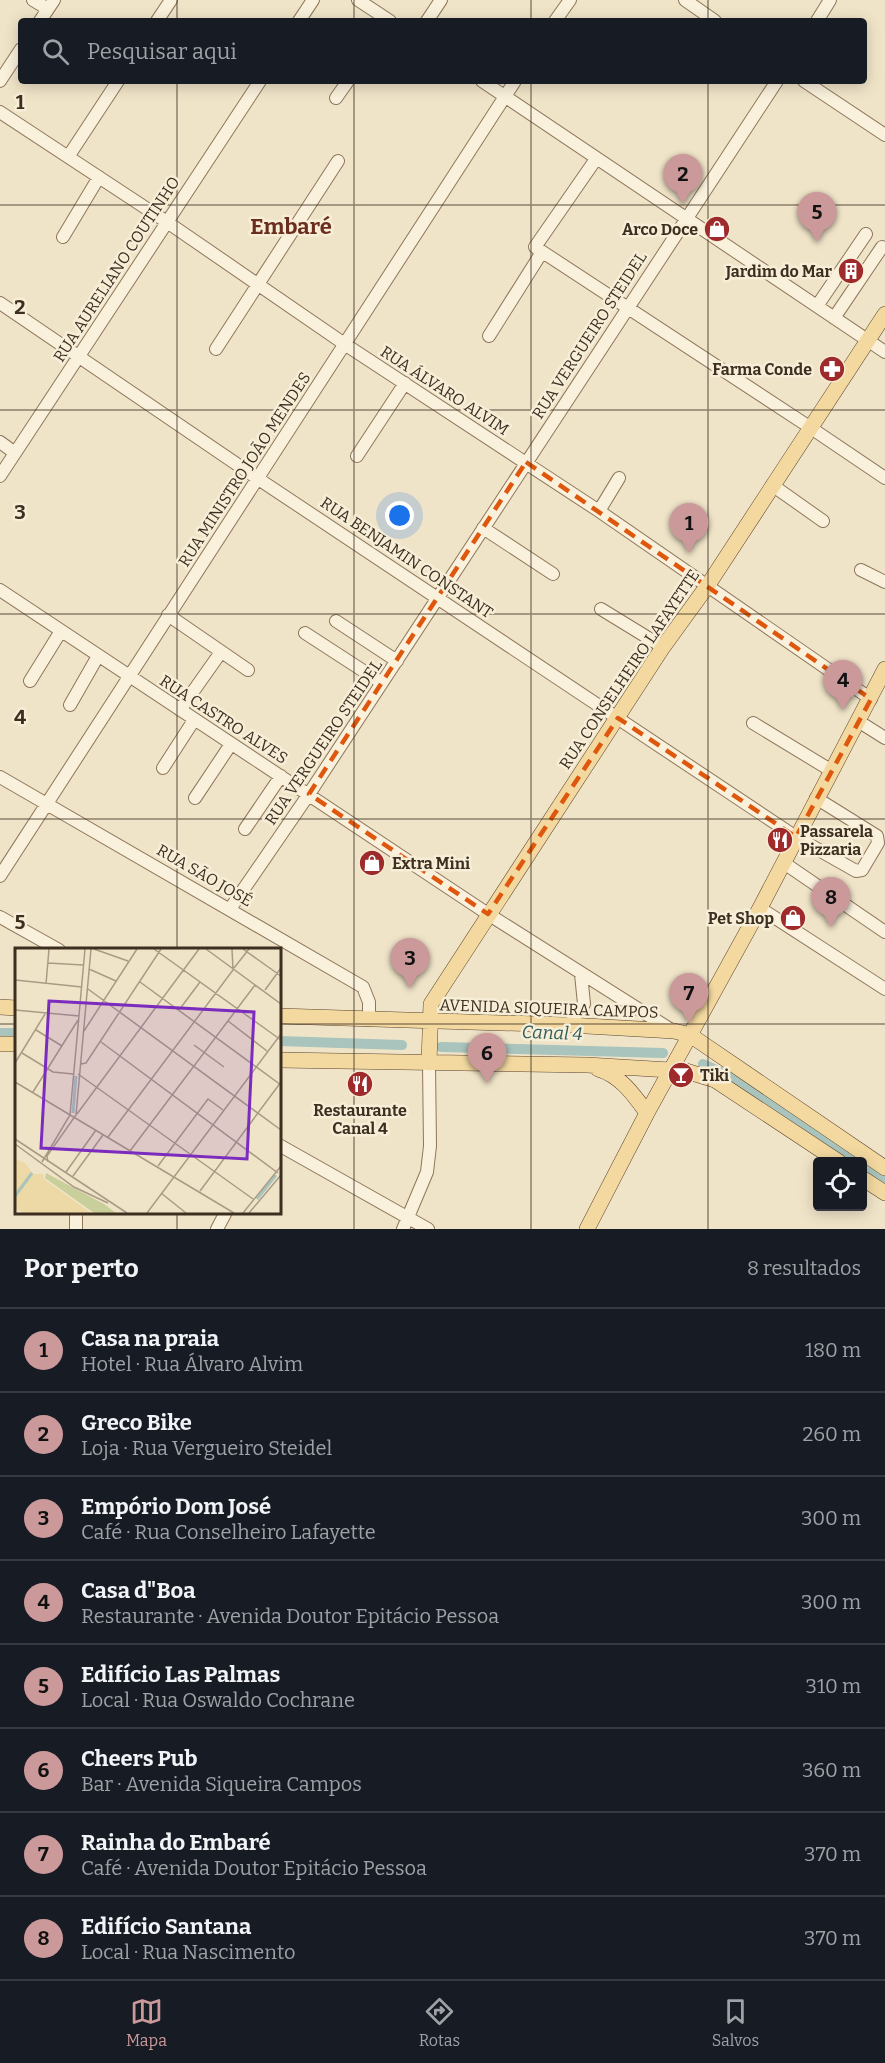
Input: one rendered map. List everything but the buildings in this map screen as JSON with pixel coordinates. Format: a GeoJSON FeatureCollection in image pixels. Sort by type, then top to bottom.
{"type":"FeatureCollection","features":[{"type":"Feature","properties":{"kind":"main road","name":"RUA CONSELHEIRO LAFAYETTE"},"geometry":{"type":"LineString","coordinates":[[429,1058],[431,1004],[663,647],[708,585],[885,314]]}},
{"type":"Feature","properties":{"kind":"main road"},"geometry":{"type":"LineString","coordinates":[[587,1229],[647,1113],[784,863],[885,669]]}},
{"type":"Feature","properties":{"kind":"main road"},"geometry":{"type":"LineString","coordinates":[[0,1007],[15,1008]]}},
{"type":"Feature","properties":{"kind":"main road","name":"AVENIDA SIQUEIRA CAMPOS"},"geometry":{"type":"LineString","coordinates":[[280,1016],[369,1020],[430,1026],[569,1025],[674,1031],[690,1035],[885,1168]]}},
{"type":"Feature","properties":{"kind":"main road"},"geometry":{"type":"LineString","coordinates":[[280,1060],[429,1058],[673,1069],[695,1072],[715,1080],[833,1157]]}},
{"type":"Feature","properties":{"kind":"main road"},"geometry":{"type":"LineString","coordinates":[[587,1065],[614,1076],[628,1088],[647,1113]]}},
{"type":"Feature","properties":{"kind":"main road"},"geometry":{"type":"LineString","coordinates":[[867,1181],[885,1193]]}},
{"type":"Feature","properties":{"kind":"street"},"geometry":{"type":"LineString","coordinates":[[33,0],[51,4],[42,18]]}},
{"type":"Feature","properties":{"kind":"street"},"geometry":{"type":"LineString","coordinates":[[159,18],[171,0]]}},
{"type":"Feature","properties":{"kind":"street"},"geometry":{"type":"LineString","coordinates":[[301,18],[313,0]]}},
{"type":"Feature","properties":{"kind":"street"},"geometry":{"type":"LineString","coordinates":[[358,0],[385,18]]}},
{"type":"Feature","properties":{"kind":"street"},"geometry":{"type":"LineString","coordinates":[[429,18],[441,0]]}},
{"type":"Feature","properties":{"kind":"street"},"geometry":{"type":"LineString","coordinates":[[557,18],[570,0]]}},
{"type":"Feature","properties":{"kind":"street"},"geometry":{"type":"LineString","coordinates":[[685,0],[711,18]]}},
{"type":"Feature","properties":{"kind":"street"},"geometry":{"type":"LineString","coordinates":[[819,18],[830,0]]}},
{"type":"Feature","properties":{"kind":"street"},"geometry":{"type":"LineString","coordinates":[[0,81],[18,54]]}},
{"type":"Feature","properties":{"kind":"street"},"geometry":{"type":"LineString","coordinates":[[68,157],[116,84]]}},
{"type":"Feature","properties":{"kind":"street","name":"RUA AURELIANO COUTINHO"},"geometry":{"type":"LineString","coordinates":[[0,476],[258,84]]}},
{"type":"Feature","properties":{"kind":"street"},"geometry":{"type":"LineString","coordinates":[[336,98],[346,84]]}},
{"type":"Feature","properties":{"kind":"street"},"geometry":{"type":"LineString","coordinates":[[487,84],[885,352]]}},
{"type":"Feature","properties":{"kind":"street","name":"RUA MINISTRO JOÃO MENDES"},"geometry":{"type":"LineString","coordinates":[[0,876],[513,84]]}},
{"type":"Feature","properties":{"kind":"street","name":"RUA VERGUEIRO STEIDEL"},"geometry":{"type":"LineString","coordinates":[[230,909],[397,661],[775,84]]}},
{"type":"Feature","properties":{"kind":"street"},"geometry":{"type":"LineString","coordinates":[[808,84],[885,135]]}},
{"type":"Feature","properties":{"kind":"street","name":"RUA ÁLVARO ALVIM"},"geometry":{"type":"LineString","coordinates":[[0,112],[167,222],[346,345],[599,510],[871,699]]}},
{"type":"Feature","properties":{"kind":"street"},"geometry":{"type":"LineString","coordinates":[[596,159],[535,247],[885,478]]}},
{"type":"Feature","properties":{"kind":"street"},"geometry":{"type":"LineString","coordinates":[[216,349],[339,161]]}},
{"type":"Feature","properties":{"kind":"street"},"geometry":{"type":"LineString","coordinates":[[63,237],[99,177]]}},
{"type":"Feature","properties":{"kind":"street"},"geometry":{"type":"LineString","coordinates":[[817,306],[866,234]]}},
{"type":"Feature","properties":{"kind":"street"},"geometry":{"type":"LineString","coordinates":[[834,318],[882,247]]}},
{"type":"Feature","properties":{"kind":"street"},"geometry":{"type":"LineString","coordinates":[[489,336],[542,252]]}},
{"type":"Feature","properties":{"kind":"street","name":"RUA BENJAMIN CONSTANT"},"geometry":{"type":"LineString","coordinates":[[0,303],[257,478],[796,837],[856,871],[864,868],[878,843],[876,834],[816,798]]}},
{"type":"Feature","properties":{"kind":"street"},"geometry":{"type":"LineString","coordinates":[[357,456],[405,383]]}},
{"type":"Feature","properties":{"kind":"street"},"geometry":{"type":"LineString","coordinates":[[0,442],[15,453]]}},
{"type":"Feature","properties":{"kind":"street"},"geometry":{"type":"LineString","coordinates":[[599,510],[619,478]]}},
{"type":"Feature","properties":{"kind":"street"},"geometry":{"type":"LineString","coordinates":[[772,485],[824,521]]}},
{"type":"Feature","properties":{"kind":"street"},"geometry":{"type":"LineString","coordinates":[[483,528],[553,574]]}},
{"type":"Feature","properties":{"kind":"street"},"geometry":{"type":"LineString","coordinates":[[861,570],[885,582]]}},
{"type":"Feature","properties":{"kind":"street","name":"RUA CASTRO ALVES"},"geometry":{"type":"LineString","coordinates":[[0,590],[488,914],[674,1031]]}},
{"type":"Feature","properties":{"kind":"street"},"geometry":{"type":"LineString","coordinates":[[601,609],[663,647]]}},
{"type":"Feature","properties":{"kind":"street"},"geometry":{"type":"LineString","coordinates":[[168,615],[248,670]]}},
{"type":"Feature","properties":{"kind":"street"},"geometry":{"type":"LineString","coordinates":[[336,621],[397,661]]}},
{"type":"Feature","properties":{"kind":"street"},"geometry":{"type":"LineString","coordinates":[[30,681],[61,631]]}},
{"type":"Feature","properties":{"kind":"street"},"geometry":{"type":"LineString","coordinates":[[305,633],[382,683]]}},
{"type":"Feature","properties":{"kind":"street"},"geometry":{"type":"LineString","coordinates":[[180,710],[221,652]]}},
{"type":"Feature","properties":{"kind":"street"},"geometry":{"type":"LineString","coordinates":[[70,705],[98,656]]}},
{"type":"Feature","properties":{"kind":"street"},"geometry":{"type":"LineString","coordinates":[[163,768],[194,720]]}},
{"type":"Feature","properties":{"kind":"street"},"geometry":{"type":"LineString","coordinates":[[858,721],[885,738]]}},
{"type":"Feature","properties":{"kind":"street"},"geometry":{"type":"LineString","coordinates":[[753,723],[832,771]]}},
{"type":"Feature","properties":{"kind":"street"},"geometry":{"type":"LineString","coordinates":[[195,798],[231,744]]}},
{"type":"Feature","properties":{"kind":"street"},"geometry":{"type":"LineString","coordinates":[[245,829],[281,776]]}},
{"type":"Feature","properties":{"kind":"street","name":"RUA SÃO JOSÉ"},"geometry":{"type":"LineString","coordinates":[[0,777],[363,987],[369,1002],[369,1020]]}},
{"type":"Feature","properties":{"kind":"street"},"geometry":{"type":"LineString","coordinates":[[784,863],[885,932]]}},
{"type":"Feature","properties":{"kind":"street"},"geometry":{"type":"LineString","coordinates":[[760,908],[885,989]]}},
{"type":"Feature","properties":{"kind":"street"},"geometry":{"type":"LineString","coordinates":[[0,917],[55,948]]}},
{"type":"Feature","properties":{"kind":"street"},"geometry":{"type":"LineString","coordinates":[[569,1025],[584,1004],[581,974]]}},
{"type":"Feature","properties":{"kind":"street"},"geometry":{"type":"LineString","coordinates":[[406,1224],[424,1183],[429,1157],[429,1058]]}},
{"type":"Feature","properties":{"kind":"street"},"geometry":{"type":"LineString","coordinates":[[280,1146],[406,1224],[428,1229]]}},
{"type":"Feature","properties":{"kind":"street"},"geometry":{"type":"LineString","coordinates":[[217,1229],[225,1214]]}},
{"type":"Feature","properties":{"kind":"highlighted area"},"geometry":{"type":"Polygon","coordinates":[[[526,462],[871,699],[796,837],[618,718],[488,914],[309,794],[526,462]]]}},
{"type":"Feature","properties":{"kind":"waterway","name":"Canal 4"},"geometry":{"type":"LineString","coordinates":[[0,1033],[15,1033]]}},
{"type":"Feature","properties":{"kind":"waterway","name":"Canal 4"},"geometry":{"type":"LineString","coordinates":[[280,1041],[402,1045]]}},
{"type":"Feature","properties":{"kind":"waterway","name":"Canal 4"},"geometry":{"type":"LineString","coordinates":[[441,1047],[663,1053]]}},
{"type":"Feature","properties":{"kind":"waterway","name":"Canal 4"},"geometry":{"type":"LineString","coordinates":[[703,1064],[732,1077],[852,1157]]}},
{"type":"Feature","properties":{"kind":"waterway","name":"Canal 4"},"geometry":{"type":"LineString","coordinates":[[867,1166],[885,1178]]}},
{"type":"Feature","properties":{"kind":"place","name":"Greco Bike"},"geometry":{"type":"Point","coordinates":[683,204]}},
{"type":"Feature","properties":{"kind":"place","name":"Arco Doce"},"geometry":{"type":"Point","coordinates":[717,229]}},
{"type":"Feature","properties":{"kind":"place","name":"Edifício Las Palmas"},"geometry":{"type":"Point","coordinates":[817,242]}},
{"type":"Feature","properties":{"kind":"place","name":"Jardim do Mar"},"geometry":{"type":"Point","coordinates":[851,271]}},
{"type":"Feature","properties":{"kind":"place","name":"Farma Conde"},"geometry":{"type":"Point","coordinates":[832,369]}},
{"type":"Feature","properties":{"kind":"place","name":"Casa na praia"},"geometry":{"type":"Point","coordinates":[689,553]}},
{"type":"Feature","properties":{"kind":"place","name":"Casa d\"Boa"},"geometry":{"type":"Point","coordinates":[843,710]}},
{"type":"Feature","properties":{"kind":"place","name":"Passarela Pizzaria"},"geometry":{"type":"Point","coordinates":[780,840]}},
{"type":"Feature","properties":{"kind":"place","name":"Extra Mini"},"geometry":{"type":"Point","coordinates":[372,863]}},
{"type":"Feature","properties":{"kind":"place","name":"Pet Shop"},"geometry":{"type":"Point","coordinates":[793,918]}},
{"type":"Feature","properties":{"kind":"place","name":"Edifício Santana"},"geometry":{"type":"Point","coordinates":[831,927]}},
{"type":"Feature","properties":{"kind":"place","name":"Empório Dom José"},"geometry":{"type":"Point","coordinates":[410,988]}},
{"type":"Feature","properties":{"kind":"place","name":"Rainha do Embaré"},"geometry":{"type":"Point","coordinates":[689,1023]}},
{"type":"Feature","properties":{"kind":"place","name":"Tiki"},"geometry":{"type":"Point","coordinates":[681,1075]}},
{"type":"Feature","properties":{"kind":"place","name":"Cheers Pub"},"geometry":{"type":"Point","coordinates":[487,1083]}},
{"type":"Feature","properties":{"kind":"place","name":"Restaurante Canal 4"},"geometry":{"type":"Point","coordinates":[360,1084]}},
{"type":"Feature","properties":{"kind":"district","name":"Embaré"},"geometry":{"type":"Point","coordinates":[291,226]}}]}
